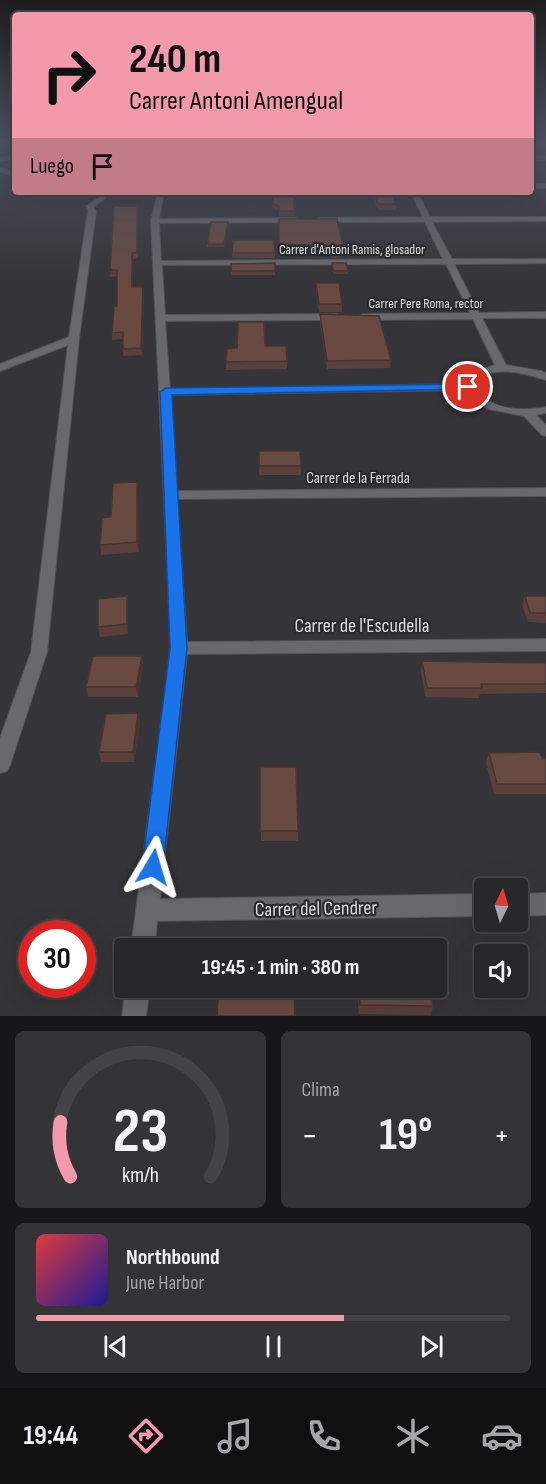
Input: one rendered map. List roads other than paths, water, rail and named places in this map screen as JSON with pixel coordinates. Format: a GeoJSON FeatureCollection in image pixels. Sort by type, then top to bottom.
{"type":"FeatureCollection","features":[{"type":"Feature","properties":{"kind":"street"},"geometry":{"type":"LineString","coordinates":[[0,765],[39,652],[74,339],[92,211],[89,206],[104,195]]}},
{"type":"Feature","properties":{"kind":"street"},"geometry":{"type":"LineString","coordinates":[[144,938],[179,648],[155,221],[160,195]]}},
{"type":"Feature","properties":{"kind":"street"},"geometry":{"type":"LineString","coordinates":[[416,195],[502,368]]}},
{"type":"Feature","properties":{"kind":"street"},"geometry":{"type":"LineString","coordinates":[[155,221],[546,219]]}},
{"type":"Feature","properties":{"kind":"street","name":"Carrer d'Antoni Ramis, glosador"},"geometry":{"type":"LineString","coordinates":[[158,263],[546,261]]}},
{"type":"Feature","properties":{"kind":"street","name":"Carrer Pere Roma, rector"},"geometry":{"type":"LineString","coordinates":[[161,318],[546,315]]}},
{"type":"Feature","properties":{"kind":"street"},"geometry":{"type":"LineString","coordinates":[[0,368],[74,339]]}},
{"type":"Feature","properties":{"kind":"street"},"geometry":{"type":"LineString","coordinates":[[468,387],[472,376],[490,369],[531,371],[546,377]]}},
{"type":"Feature","properties":{"kind":"street"},"geometry":{"type":"LineString","coordinates":[[166,392],[468,387]]}},
{"type":"Feature","properties":{"kind":"street"},"geometry":{"type":"LineString","coordinates":[[468,387],[481,402],[494,408],[527,413],[546,410]]}},
{"type":"Feature","properties":{"kind":"street"},"geometry":{"type":"LineString","coordinates":[[527,413],[546,432]]}},
{"type":"Feature","properties":{"kind":"street","name":"Carrer de la Ferrada"},"geometry":{"type":"LineString","coordinates":[[170,495],[546,492]]}},
{"type":"Feature","properties":{"kind":"street","name":"Carrer de l'Escudella"},"geometry":{"type":"LineString","coordinates":[[179,648],[546,645]]}},
{"type":"Feature","properties":{"kind":"street"},"geometry":{"type":"LineString","coordinates":[[528,905],[546,904]]}},
{"type":"Feature","properties":{"kind":"street","name":"Carrer del Cendrer"},"geometry":{"type":"LineString","coordinates":[[147,910],[474,905]]}},
{"type":"Feature","properties":{"kind":"street"},"geometry":{"type":"LineString","coordinates":[[134,1016],[136,998]]}}]}
